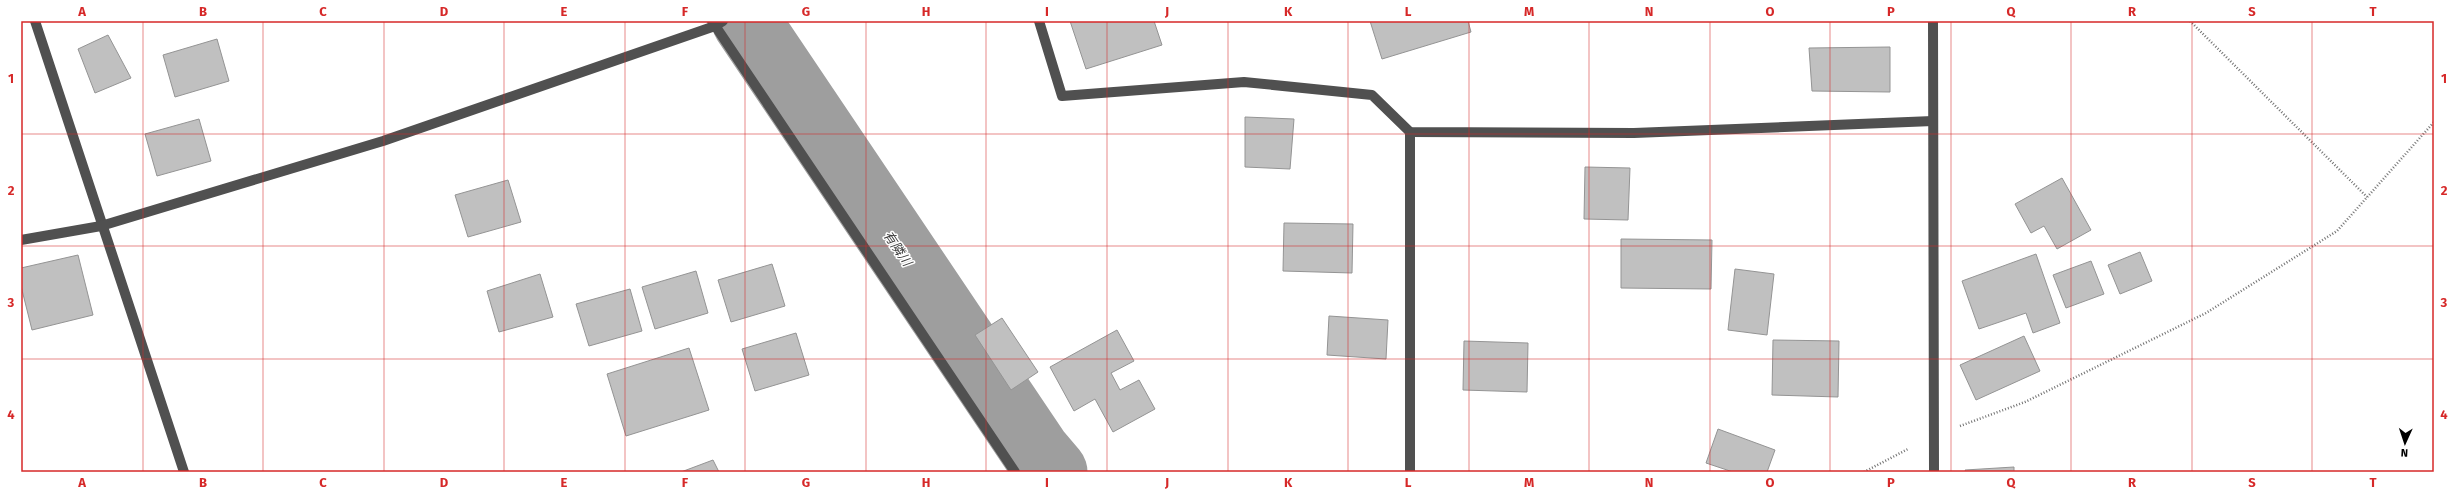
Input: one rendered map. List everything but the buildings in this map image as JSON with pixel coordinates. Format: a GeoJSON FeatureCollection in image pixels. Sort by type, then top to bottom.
{"type":"FeatureCollection","features":[{"type":"Feature","properties":{"kind":"street"},"geometry":{"type":"LineString","coordinates":[[35,21],[101,226],[184,472]]}},
{"type":"Feature","properties":{"kind":"street"},"geometry":{"type":"LineString","coordinates":[[1039,21],[1062,96],[1244,82],[1372,95],[1410,132],[1634,133],[1933,121]]}},
{"type":"Feature","properties":{"kind":"street"},"geometry":{"type":"LineString","coordinates":[[1933,21],[1934,472]]}},
{"type":"Feature","properties":{"kind":"street"},"geometry":{"type":"LineString","coordinates":[[21,240],[101,226],[424,128],[717,23],[1015,472]]}},
{"type":"Feature","properties":{"kind":"street"},"geometry":{"type":"LineString","coordinates":[[1410,132],[1410,472]]}},
{"type":"Feature","properties":{"kind":"path"},"geometry":{"type":"LineString","coordinates":[[2190,21],[2368,197]]}},
{"type":"Feature","properties":{"kind":"path"},"geometry":{"type":"LineString","coordinates":[[1864,472],[1933,436],[2025,402],[2206,312],[2337,231],[2434,122]]}},
{"type":"Feature","properties":{"kind":"waterway","name":"有隣川"},"geometry":{"type":"LineString","coordinates":[[746,21],[1036,452],[1053,472]]}}]}
